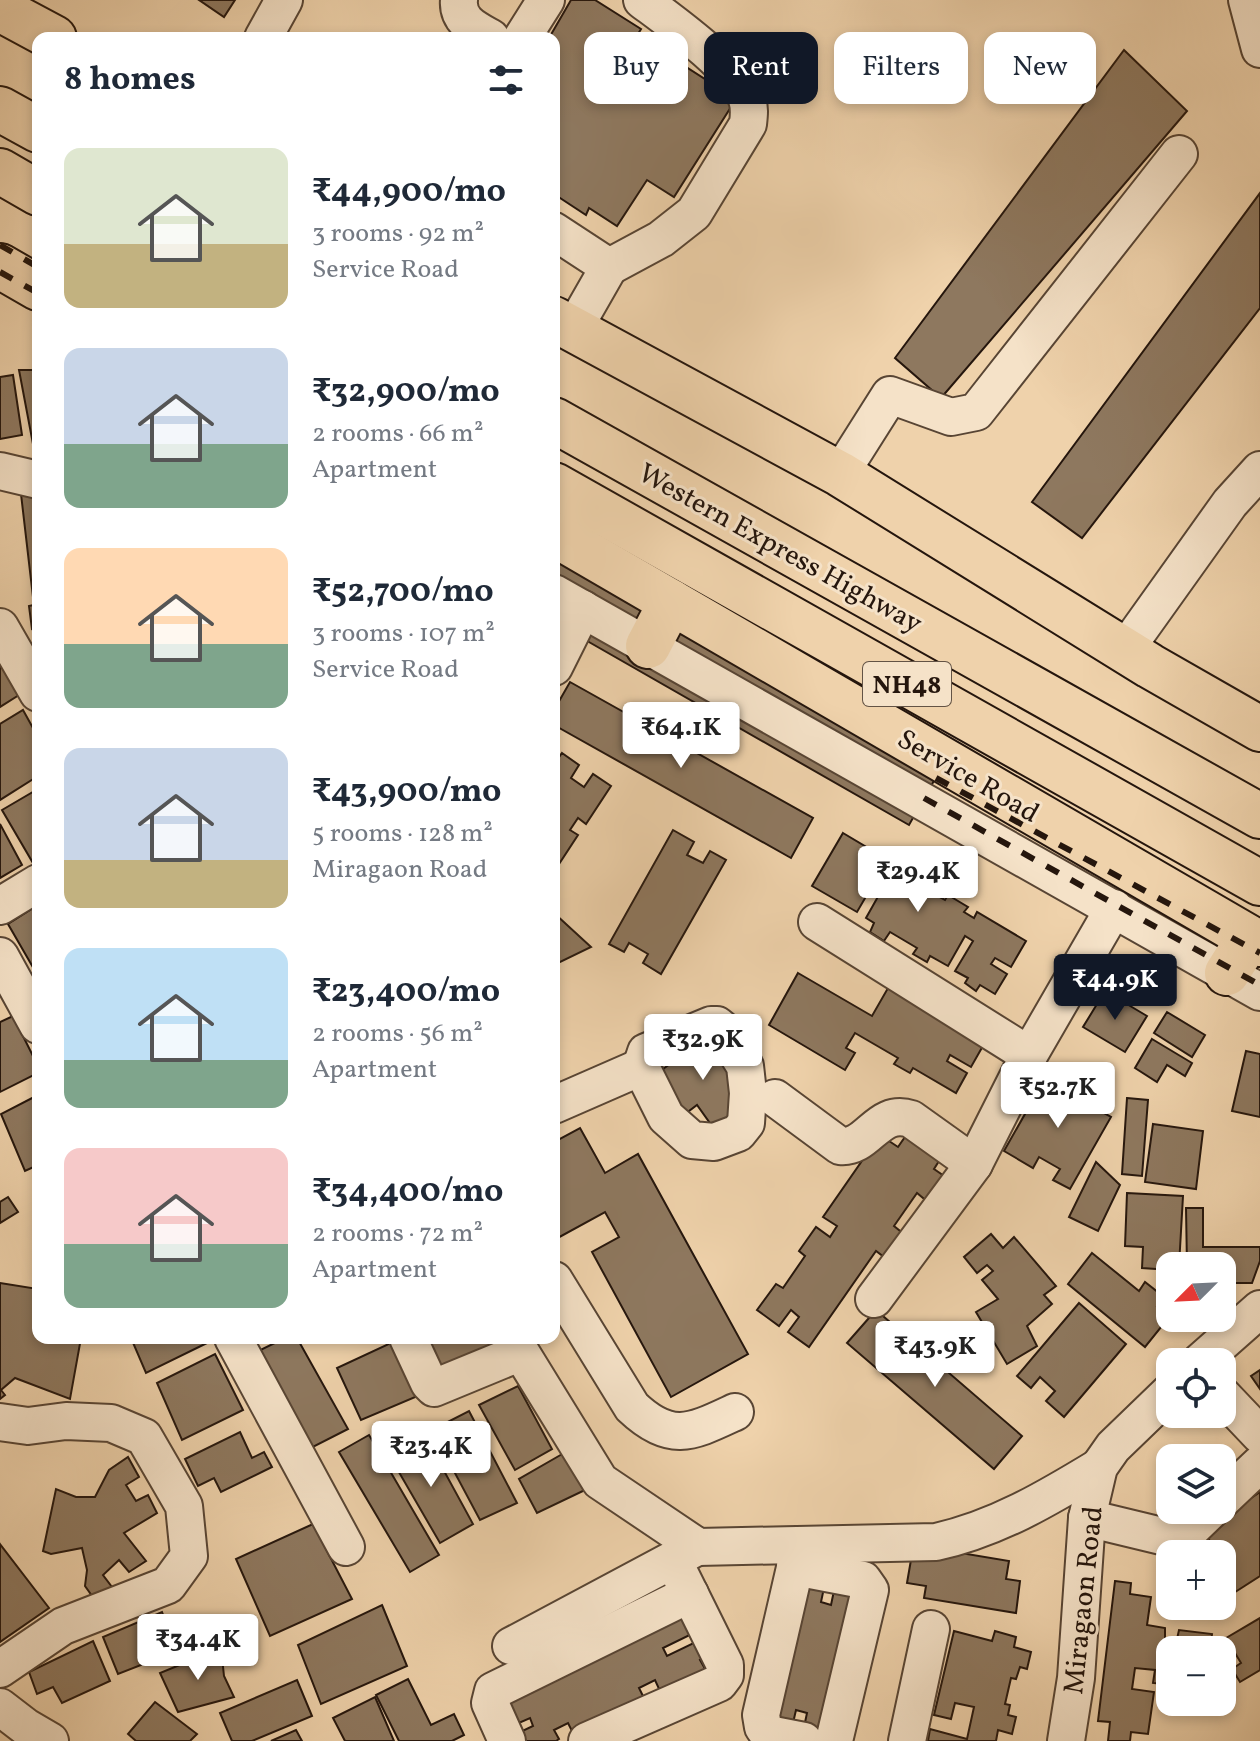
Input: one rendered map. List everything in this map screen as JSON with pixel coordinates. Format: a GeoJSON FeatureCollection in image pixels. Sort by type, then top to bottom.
{"type":"FeatureCollection","features":[{"type":"Feature","properties":{"kind":"main road"},"geometry":{"type":"LineString","coordinates":[[0,9],[43,32]]}},
{"type":"Feature","properties":{"kind":"main road"},"geometry":{"type":"LineString","coordinates":[[0,109],[32,127]]}},
{"type":"Feature","properties":{"kind":"main road"},"geometry":{"type":"LineString","coordinates":[[0,171],[32,190]]}},
{"type":"Feature","properties":{"kind":"main road"},"geometry":{"type":"LineString","coordinates":[[564,324],[840,474],[1125,650],[1260,729]]}},
{"type":"Feature","properties":{"kind":"main road","name":"Western Express Highway"},"geometry":{"type":"LineString","coordinates":[[560,423],[1260,816]]}},
{"type":"Feature","properties":{"kind":"main road","name":"Western Express Highway"},"geometry":{"type":"LineString","coordinates":[[560,488],[1260,883]]}},
{"type":"Feature","properties":{"kind":"main road","name":"Service Road"},"geometry":{"type":"LineString","coordinates":[[560,537],[671,602],[1249,962]]}},
{"type":"Feature","properties":{"kind":"main road"},"geometry":{"type":"LineString","coordinates":[[648,646],[671,602]]}},
{"type":"Feature","properties":{"kind":"street"},"geometry":{"type":"LineString","coordinates":[[266,32],[284,0]]}},
{"type":"Feature","properties":{"kind":"street"},"geometry":{"type":"LineString","coordinates":[[459,0],[462,18],[481,32]]}},
{"type":"Feature","properties":{"kind":"street"},"geometry":{"type":"LineString","coordinates":[[526,32],[546,0]]}},
{"type":"Feature","properties":{"kind":"street"},"geometry":{"type":"LineString","coordinates":[[564,324],[609,267],[661,239],[694,213],[748,124],[749,112],[741,90],[725,69],[670,13],[642,0]]}},
{"type":"Feature","properties":{"kind":"street"},"geometry":{"type":"LineString","coordinates":[[1247,0],[1260,49]]}},
{"type":"Feature","properties":{"kind":"street"},"geometry":{"type":"LineString","coordinates":[[840,474],[890,395],[951,417],[976,412],[1179,154]]}},
{"type":"Feature","properties":{"kind":"street"},"geometry":{"type":"LineString","coordinates":[[560,235],[609,267]]}},
{"type":"Feature","properties":{"kind":"street"},"geometry":{"type":"LineString","coordinates":[[1125,650],[1230,503],[1260,470]]}},
{"type":"Feature","properties":{"kind":"street"},"geometry":{"type":"LineString","coordinates":[[0,471],[32,479]]}},
{"type":"Feature","properties":{"kind":"street"},"geometry":{"type":"LineString","coordinates":[[560,639],[568,601],[1114,908],[1249,962]]}},
{"type":"Feature","properties":{"kind":"street"},"geometry":{"type":"LineString","coordinates":[[0,627],[32,683]]}},
{"type":"Feature","properties":{"kind":"street"},"geometry":{"type":"LineString","coordinates":[[0,906],[32,887]]}},
{"type":"Feature","properties":{"kind":"street"},"geometry":{"type":"LineString","coordinates":[[874,1299],[974,1164],[1029,1055],[1114,908]]}},
{"type":"Feature","properties":{"kind":"street"},"geometry":{"type":"LineString","coordinates":[[817,922],[1029,1055]]}},
{"type":"Feature","properties":{"kind":"street"},"geometry":{"type":"LineString","coordinates":[[0,956],[32,1014]]}},
{"type":"Feature","properties":{"kind":"street"},"geometry":{"type":"LineString","coordinates":[[560,1102],[641,1067]]}},
{"type":"Feature","properties":{"kind":"street"},"geometry":{"type":"LineString","coordinates":[[775,1098],[840,1146],[855,1143],[891,1117],[902,1116],[911,1119],[974,1164]]}},
{"type":"Feature","properties":{"kind":"street"},"geometry":{"type":"LineString","coordinates":[[560,1301],[632,1407],[648,1422],[666,1431],[693,1432],[735,1412]]}},
{"type":"Feature","properties":{"kind":"street"},"geometry":{"type":"LineString","coordinates":[[1216,1348],[1260,1309]]}},
{"type":"Feature","properties":{"kind":"street"},"geometry":{"type":"LineString","coordinates":[[236,1344],[346,1547]]}},
{"type":"Feature","properties":{"kind":"street"},"geometry":{"type":"LineString","coordinates":[[411,1344],[434,1388],[515,1345],[600,1481],[686,1553],[690,1594],[725,1665],[725,1675],[719,1683],[587,1741]]}},
{"type":"Feature","properties":{"kind":"street","name":"Miragaon Road"},"geometry":{"type":"LineString","coordinates":[[1066,1741],[1076,1678],[1087,1518],[1099,1467],[1113,1447],[1156,1406]]}},
{"type":"Feature","properties":{"kind":"street"},"geometry":{"type":"LineString","coordinates":[[1236,1410],[1260,1435]]}},
{"type":"Feature","properties":{"kind":"street"},"geometry":{"type":"LineString","coordinates":[[0,1422],[28,1426],[66,1421],[111,1423],[144,1437],[184,1506],[189,1556],[168,1585],[63,1626],[0,1669]]}},
{"type":"Feature","properties":{"kind":"street"},"geometry":{"type":"LineString","coordinates":[[1236,1487],[1260,1464]]}},
{"type":"Feature","properties":{"kind":"street"},"geometry":{"type":"LineString","coordinates":[[511,1646],[686,1553],[798,1556],[936,1542],[966,1536],[1039,1504],[1099,1467]]}},
{"type":"Feature","properties":{"kind":"street"},"geometry":{"type":"LineString","coordinates":[[1087,1518],[1174,1539],[1183,1537],[1196,1524]]}},
{"type":"Feature","properties":{"kind":"street"},"geometry":{"type":"LineString","coordinates":[[798,1556],[761,1715],[768,1734],[804,1741]]}},
{"type":"Feature","properties":{"kind":"street"},"geometry":{"type":"LineString","coordinates":[[798,1556],[863,1580],[870,1590],[834,1741]]}},
{"type":"Feature","properties":{"kind":"street"},"geometry":{"type":"LineString","coordinates":[[507,1741],[490,1703],[493,1691],[690,1594]]}},
{"type":"Feature","properties":{"kind":"street"},"geometry":{"type":"LineString","coordinates":[[907,1741],[931,1629]]}},
{"type":"Feature","properties":{"kind":"street"},"geometry":{"type":"LineString","coordinates":[[0,1707],[50,1741]]}},
{"type":"Feature","properties":{"kind":"building"},"geometry":{"type":"Polygon","coordinates":[[[199,0],[235,0],[224,17],[199,0]]]}},
{"type":"Feature","properties":{"kind":"building"},"geometry":{"type":"Polygon","coordinates":[[[571,0],[595,0],[641,29],[639,32],[584,32],[584,104],[688,104],[688,68],[704,79],[704,104],[733,104],[674,197],[647,180],[617,226],[589,208],[586,215],[560,198],[560,32],[552,32],[571,0]]]}},
{"type":"Feature","properties":{"kind":"building"},"geometry":{"type":"Polygon","coordinates":[[[1124,50],[1187,111],[941,398],[895,358],[1084,104],[1096,104],[1096,88],[1124,50]]]}},
{"type":"Feature","properties":{"kind":"building"},"geometry":{"type":"Polygon","coordinates":[[[1260,193],[1260,308],[1082,538],[1032,502],[1260,193]]]}},
{"type":"Feature","properties":{"kind":"building"},"geometry":{"type":"Polygon","coordinates":[[[19,370],[32,370],[32,439],[19,370]]]}},
{"type":"Feature","properties":{"kind":"building"},"geometry":{"type":"Polygon","coordinates":[[[13,375],[22,435],[0,439],[0,377],[13,375]]]}},
{"type":"Feature","properties":{"kind":"building"},"geometry":{"type":"Polygon","coordinates":[[[32,493],[32,588],[21,494],[32,493]]]}},
{"type":"Feature","properties":{"kind":"building"},"geometry":{"type":"Polygon","coordinates":[[[560,522],[953,747],[909,825],[560,625],[560,522]]]}},
{"type":"Feature","properties":{"kind":"building"},"geometry":{"type":"Polygon","coordinates":[[[0,664],[19,695],[0,707],[0,664]]]}},
{"type":"Feature","properties":{"kind":"building"},"geometry":{"type":"Polygon","coordinates":[[[570,682],[813,818],[791,858],[560,728],[560,700],[570,682]]]}},
{"type":"Feature","properties":{"kind":"building"},"geometry":{"type":"Polygon","coordinates":[[[23,710],[32,726],[32,780],[0,800],[0,724],[23,710]]]}},
{"type":"Feature","properties":{"kind":"building"},"geometry":{"type":"Polygon","coordinates":[[[562,753],[579,765],[571,778],[584,787],[593,774],[611,786],[586,824],[578,818],[570,830],[578,835],[560,862],[562,753]]]}},
{"type":"Feature","properties":{"kind":"building"},"geometry":{"type":"Polygon","coordinates":[[[32,792],[32,861],[2,810],[32,792]]]}},
{"type":"Feature","properties":{"kind":"building"},"geometry":{"type":"Polygon","coordinates":[[[0,824],[22,865],[0,878],[0,824]]]}},
{"type":"Feature","properties":{"kind":"building"},"geometry":{"type":"Polygon","coordinates":[[[673,830],[694,842],[687,855],[703,863],[710,851],[726,860],[661,974],[643,963],[648,954],[629,943],[624,952],[609,944],[673,830]]]}},
{"type":"Feature","properties":{"kind":"building"},"geometry":{"type":"Polygon","coordinates":[[[843,833],[873,851],[870,858],[878,863],[882,856],[928,883],[925,889],[945,900],[948,895],[968,907],[964,912],[974,918],[977,912],[1026,941],[1011,967],[995,958],[991,964],[1007,974],[995,994],[980,985],[976,991],[965,983],[968,978],[955,971],[973,941],[965,936],[948,966],[930,956],[927,962],[913,954],[917,948],[890,932],[884,941],[870,932],[874,923],[866,918],[884,886],[875,881],[857,912],[812,886],[843,833]]]}},
{"type":"Feature","properties":{"kind":"building"},"geometry":{"type":"Polygon","coordinates":[[[32,909],[32,966],[8,924],[32,909]]]}},
{"type":"Feature","properties":{"kind":"building"},"geometry":{"type":"Polygon","coordinates":[[[560,919],[591,947],[560,962],[560,919]]]}},
{"type":"Feature","properties":{"kind":"building"},"geometry":{"type":"Polygon","coordinates":[[[798,973],[872,1016],[888,988],[984,1044],[971,1067],[950,1055],[947,1061],[967,1073],[956,1093],[913,1068],[910,1073],[894,1064],[898,1058],[855,1033],[846,1048],[855,1053],[845,1070],[769,1025],[798,973]]]}},
{"type":"Feature","properties":{"kind":"building"},"geometry":{"type":"Polygon","coordinates":[[[1105,991],[1147,1016],[1125,1052],[1083,1027],[1105,991]]]}},
{"type":"Feature","properties":{"kind":"building"},"geometry":{"type":"Polygon","coordinates":[[[1167,1012],[1205,1035],[1192,1057],[1154,1033],[1167,1012]]]}},
{"type":"Feature","properties":{"kind":"building"},"geometry":{"type":"Polygon","coordinates":[[[13,1016],[32,1054],[32,1076],[0,1092],[0,1022],[13,1016]]]}},
{"type":"Feature","properties":{"kind":"building"},"geometry":{"type":"Polygon","coordinates":[[[715,1032],[742,1098],[717,1133],[697,1105],[685,1114],[656,1074],[715,1032]]]}},
{"type":"Feature","properties":{"kind":"building"},"geometry":{"type":"Polygon","coordinates":[[[1152,1039],[1192,1063],[1185,1076],[1167,1065],[1157,1082],[1135,1068],[1152,1039]]]}},
{"type":"Feature","properties":{"kind":"building"},"geometry":{"type":"Polygon","coordinates":[[[1246,1051],[1260,1054],[1260,1117],[1232,1111],[1246,1051]]]}},
{"type":"Feature","properties":{"kind":"building"},"geometry":{"type":"Polygon","coordinates":[[[1050,1070],[1080,1088],[1075,1097],[1111,1117],[1070,1189],[1053,1180],[1060,1169],[1039,1157],[1033,1168],[1004,1151],[1050,1070]]]}},
{"type":"Feature","properties":{"kind":"building"},"geometry":{"type":"Polygon","coordinates":[[[32,1098],[32,1168],[25,1171],[1,1114],[32,1098]]]}},
{"type":"Feature","properties":{"kind":"building"},"geometry":{"type":"Polygon","coordinates":[[[1127,1098],[1148,1100],[1142,1176],[1122,1174],[1127,1098]]]}},
{"type":"Feature","properties":{"kind":"building"},"geometry":{"type":"Polygon","coordinates":[[[1153,1124],[1203,1131],[1196,1189],[1145,1182],[1153,1124]]]}},
{"type":"Feature","properties":{"kind":"building"},"geometry":{"type":"Polygon","coordinates":[[[580,1128],[605,1173],[638,1154],[748,1354],[671,1397],[592,1252],[619,1237],[605,1212],[560,1237],[560,1139],[580,1128]]]}},
{"type":"Feature","properties":{"kind":"building"},"geometry":{"type":"Polygon","coordinates":[[[880,1135],[898,1147],[905,1137],[939,1161],[934,1169],[947,1178],[929,1203],[917,1193],[894,1226],[905,1235],[888,1260],[876,1251],[809,1347],[788,1332],[799,1317],[791,1310],[779,1326],[757,1310],[776,1284],[783,1288],[805,1256],[799,1251],[816,1227],[830,1237],[837,1226],[823,1217],[880,1135]]]}},
{"type":"Feature","properties":{"kind":"building"},"geometry":{"type":"Polygon","coordinates":[[[1096,1162],[1120,1185],[1098,1231],[1069,1217],[1096,1162]]]}},
{"type":"Feature","properties":{"kind":"building"},"geometry":{"type":"Polygon","coordinates":[[[1127,1193],[1183,1196],[1180,1252],[1156,1252],[1156,1269],[1142,1268],[1143,1247],[1125,1246],[1127,1193]]]}},
{"type":"Feature","properties":{"kind":"building"},"geometry":{"type":"Polygon","coordinates":[[[8,1197],[18,1212],[0,1223],[0,1202],[8,1197]]]}},
{"type":"Feature","properties":{"kind":"building"},"geometry":{"type":"Polygon","coordinates":[[[1186,1208],[1203,1208],[1203,1247],[1260,1247],[1260,1261],[1252,1283],[1236,1283],[1236,1252],[1187,1252],[1186,1208]]]}},
{"type":"Feature","properties":{"kind":"building"},"geometry":{"type":"Polygon","coordinates":[[[991,1234],[1003,1248],[1014,1237],[1056,1286],[1044,1295],[1052,1304],[1027,1326],[1037,1346],[1007,1364],[976,1312],[998,1299],[982,1280],[993,1271],[987,1265],[977,1273],[964,1257],[991,1234]]]}},
{"type":"Feature","properties":{"kind":"building"},"geometry":{"type":"Polygon","coordinates":[[[1092,1253],[1139,1291],[1145,1282],[1156,1291],[1157,1332],[1145,1347],[1068,1284],[1092,1253]]]}},
{"type":"Feature","properties":{"kind":"building"},"geometry":{"type":"Polygon","coordinates":[[[0,1283],[32,1288],[32,1344],[80,1344],[70,1399],[15,1378],[1,1390],[5,1395],[0,1399],[0,1283]]]}},
{"type":"Feature","properties":{"kind":"building"},"geometry":{"type":"Polygon","coordinates":[[[1079,1303],[1126,1344],[1064,1417],[1046,1401],[1055,1391],[1040,1377],[1031,1388],[1017,1376],[1079,1303]]]}},
{"type":"Feature","properties":{"kind":"building"},"geometry":{"type":"Polygon","coordinates":[[[876,1310],[1022,1436],[994,1469],[847,1343],[876,1310]]]}},
{"type":"Feature","properties":{"kind":"building"},"geometry":{"type":"Polygon","coordinates":[[[134,1344],[205,1344],[146,1373],[134,1344]]]}},
{"type":"Feature","properties":{"kind":"building"},"geometry":{"type":"Polygon","coordinates":[[[273,1344],[300,1344],[348,1429],[305,1451],[252,1354],[273,1344]]]}},
{"type":"Feature","properties":{"kind":"building"},"geometry":{"type":"Polygon","coordinates":[[[389,1344],[396,1344],[420,1395],[361,1420],[337,1368],[389,1344]]]}},
{"type":"Feature","properties":{"kind":"building"},"geometry":{"type":"Polygon","coordinates":[[[419,1344],[492,1344],[496,1353],[435,1380],[419,1344]]]}},
{"type":"Feature","properties":{"kind":"building"},"geometry":{"type":"Polygon","coordinates":[[[215,1354],[243,1410],[182,1440],[157,1383],[215,1354]]]}},
{"type":"Feature","properties":{"kind":"building"},"geometry":{"type":"Polygon","coordinates":[[[1260,1370],[1260,1389],[1251,1376],[1260,1370]]]}},
{"type":"Feature","properties":{"kind":"building"},"geometry":{"type":"Polygon","coordinates":[[[518,1386],[552,1449],[515,1470],[479,1405],[518,1386]]]}},
{"type":"Feature","properties":{"kind":"building"},"geometry":{"type":"Polygon","coordinates":[[[469,1411],[517,1503],[480,1520],[432,1430],[469,1411]]]}},
{"type":"Feature","properties":{"kind":"building"},"geometry":{"type":"Polygon","coordinates":[[[240,1432],[252,1458],[264,1452],[272,1467],[221,1492],[214,1478],[198,1486],[185,1459],[240,1432]]]}},
{"type":"Feature","properties":{"kind":"building"},"geometry":{"type":"Polygon","coordinates":[[[369,1435],[439,1555],[410,1572],[339,1452],[369,1435]]]}},
{"type":"Feature","properties":{"kind":"building"},"geometry":{"type":"Polygon","coordinates":[[[425,1436],[473,1524],[440,1543],[389,1455],[425,1436]]]}},
{"type":"Feature","properties":{"kind":"building"},"geometry":{"type":"Polygon","coordinates":[[[564,1453],[585,1490],[537,1513],[519,1479],[564,1453]]]}},
{"type":"Feature","properties":{"kind":"building"},"geometry":{"type":"Polygon","coordinates":[[[128,1457],[139,1477],[126,1485],[136,1501],[148,1495],[157,1513],[124,1533],[146,1561],[129,1572],[119,1560],[103,1575],[112,1587],[95,1600],[85,1586],[87,1570],[82,1548],[51,1554],[43,1551],[56,1489],[76,1497],[95,1497],[109,1470],[128,1457]]]}},
{"type":"Feature","properties":{"kind":"building"},"geometry":{"type":"Polygon","coordinates":[[[1260,1492],[1260,1576],[1236,1591],[1236,1540],[1209,1540],[1203,1530],[1212,1524],[1236,1524],[1236,1508],[1260,1492]]]}},
{"type":"Feature","properties":{"kind":"building"},"geometry":{"type":"Polygon","coordinates":[[[313,1524],[352,1599],[270,1636],[236,1559],[313,1524]]]}},
{"type":"Feature","properties":{"kind":"building"},"geometry":{"type":"Polygon","coordinates":[[[0,1544],[49,1608],[0,1642],[0,1544]]]}},
{"type":"Feature","properties":{"kind":"building"},"geometry":{"type":"Polygon","coordinates":[[[925,1547],[1009,1561],[1006,1579],[1020,1581],[1016,1613],[924,1598],[926,1586],[907,1583],[912,1554],[925,1547]]]}},
{"type":"Feature","properties":{"kind":"building"},"geometry":{"type":"Polygon","coordinates":[[[810,1580],[825,1583],[821,1602],[831,1605],[835,1586],[860,1592],[817,1736],[803,1732],[807,1713],[796,1710],[790,1736],[776,1732],[780,1716],[772,1714],[810,1580]]]}},
{"type":"Feature","properties":{"kind":"building"},"geometry":{"type":"Polygon","coordinates":[[[1115,1581],[1131,1583],[1130,1594],[1151,1597],[1147,1625],[1165,1628],[1165,1636],[1156,1636],[1156,1683],[1153,1683],[1155,1670],[1135,1668],[1132,1689],[1154,1692],[1148,1734],[1131,1732],[1130,1741],[1108,1741],[1110,1722],[1098,1721],[1115,1581]]]}},
{"type":"Feature","properties":{"kind":"building"},"geometry":{"type":"Polygon","coordinates":[[[382,1605],[407,1666],[321,1704],[298,1645],[382,1605]]]}},
{"type":"Feature","properties":{"kind":"building"},"geometry":{"type":"Polygon","coordinates":[[[675,1607],[700,1630],[663,1648],[667,1656],[704,1638],[712,1654],[700,1660],[708,1674],[660,1691],[655,1680],[639,1688],[644,1698],[573,1733],[568,1723],[554,1730],[559,1739],[556,1741],[519,1741],[516,1734],[533,1726],[530,1718],[512,1726],[502,1705],[675,1607]]]}},
{"type":"Feature","properties":{"kind":"building"},"geometry":{"type":"Polygon","coordinates":[[[162,1612],[177,1651],[118,1674],[103,1637],[162,1612]]]}},
{"type":"Feature","properties":{"kind":"building"},"geometry":{"type":"Polygon","coordinates":[[[1260,1618],[1260,1670],[1240,1682],[1236,1676],[1236,1666],[1241,1663],[1236,1655],[1236,1636],[1229,1636],[1260,1618]]]}},
{"type":"Feature","properties":{"kind":"building"},"geometry":{"type":"Polygon","coordinates":[[[1179,1630],[1212,1636],[1178,1636],[1179,1630]]]}},
{"type":"Feature","properties":{"kind":"building"},"geometry":{"type":"Polygon","coordinates":[[[954,1631],[992,1641],[995,1631],[1016,1637],[1014,1647],[1031,1652],[1027,1669],[1020,1667],[1016,1679],[1011,1678],[1005,1704],[1010,1705],[1008,1715],[1016,1717],[1012,1734],[998,1730],[996,1741],[928,1741],[930,1729],[967,1739],[974,1707],[955,1703],[951,1719],[934,1715],[954,1631]]]}},
{"type":"Feature","properties":{"kind":"building"},"geometry":{"type":"Polygon","coordinates":[[[93,1641],[110,1681],[62,1703],[53,1687],[37,1694],[29,1672],[93,1641]]]}},
{"type":"Feature","properties":{"kind":"building"},"geometry":{"type":"Polygon","coordinates":[[[221,1648],[224,1676],[234,1697],[178,1712],[160,1673],[221,1648]]]}},
{"type":"Feature","properties":{"kind":"building"},"geometry":{"type":"Polygon","coordinates":[[[408,1679],[431,1725],[454,1714],[464,1735],[452,1741],[399,1741],[376,1695],[408,1679]]]}},
{"type":"Feature","properties":{"kind":"building"},"geometry":{"type":"Polygon","coordinates":[[[297,1680],[312,1716],[252,1741],[232,1741],[220,1713],[297,1680]]]}},
{"type":"Feature","properties":{"kind":"building"},"geometry":{"type":"Polygon","coordinates":[[[375,1697],[394,1741],[345,1741],[333,1718],[375,1697]]]}},
{"type":"Feature","properties":{"kind":"building"},"geometry":{"type":"Polygon","coordinates":[[[155,1702],[197,1734],[190,1741],[136,1741],[128,1734],[155,1702]]]}},
{"type":"Feature","properties":{"kind":"building"},"geometry":{"type":"Polygon","coordinates":[[[296,1730],[302,1741],[271,1741],[296,1730]]]}},
{"type":"Feature","properties":{"kind":"railway"},"geometry":{"type":"LineString","coordinates":[[0,245],[32,264]]}},
{"type":"Feature","properties":{"kind":"railway"},"geometry":{"type":"LineString","coordinates":[[0,272],[32,290]]}},
{"type":"Feature","properties":{"kind":"railway"},"geometry":{"type":"LineString","coordinates":[[936,778],[1260,953]]}},
{"type":"Feature","properties":{"kind":"railway"},"geometry":{"type":"LineString","coordinates":[[924,798],[1260,985]]}}]}
